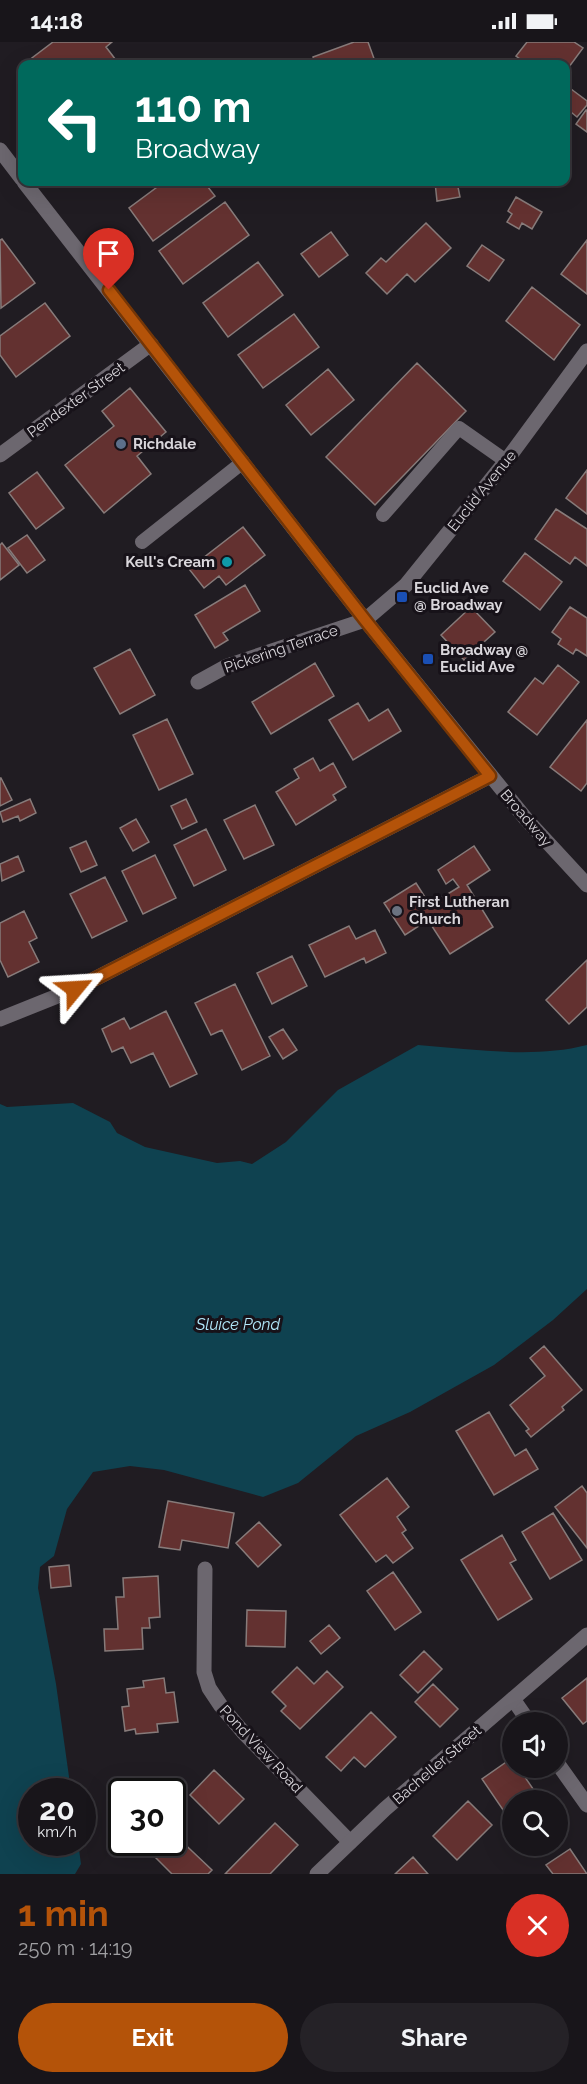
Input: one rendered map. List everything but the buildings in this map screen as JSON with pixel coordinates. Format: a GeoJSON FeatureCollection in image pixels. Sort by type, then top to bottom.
{"type":"FeatureCollection","features":[{"type":"Feature","properties":{"kind":"street","name":"Broadway"},"geometry":{"type":"LineString","coordinates":[[0,150],[18,173]]}},
{"type":"Feature","properties":{"kind":"street","name":"Broadway"},"geometry":{"type":"LineString","coordinates":[[28,186],[365,620],[526,819],[587,885]]}},
{"type":"Feature","properties":{"kind":"street","name":"Pendexter Street"},"geometry":{"type":"LineString","coordinates":[[0,455],[151,344]]}},
{"type":"Feature","properties":{"kind":"street","name":"Euclid Avenue"},"geometry":{"type":"LineString","coordinates":[[365,620],[406,585],[506,461],[587,351]]}},
{"type":"Feature","properties":{"kind":"street","name":"Pickering Terrace"},"geometry":{"type":"LineString","coordinates":[[198,682],[227,666],[365,620]]}},
{"type":"Feature","properties":{"kind":"street"},"geometry":{"type":"LineString","coordinates":[[0,1019],[75,989],[490,776]]}},
{"type":"Feature","properties":{"kind":"street","name":"Pond View Road"},"geometry":{"type":"LineString","coordinates":[[205,1569],[204,1672],[209,1688],[220,1706],[243,1732],[350,1842]]}},
{"type":"Feature","properties":{"kind":"street","name":"Bacheller Street"},"geometry":{"type":"LineString","coordinates":[[317,1874],[385,1809],[587,1635]]}},
{"type":"Feature","properties":{"kind":"street"},"geometry":{"type":"LineString","coordinates":[[513,1699],[522,1712]]}},
{"type":"Feature","properties":{"kind":"street"},"geometry":{"type":"LineString","coordinates":[[568,1778],[587,1805]]}},
{"type":"Feature","properties":{"kind":"lane"},"geometry":{"type":"LineString","coordinates":[[383,516],[459,428],[506,461]]}},
{"type":"Feature","properties":{"kind":"lane"},"geometry":{"type":"LineString","coordinates":[[142,542],[243,462]]}},
{"type":"Feature","properties":{"kind":"water","name":"Sluice Pond"},"geometry":{"type":"Polygon","coordinates":[[[418,1045],[524,1052],[587,1045],[587,1289],[553,1320],[494,1365],[410,1412],[356,1436],[298,1483],[263,1497],[164,1470],[130,1466],[93,1472],[67,1509],[54,1556],[40,1567],[38,1588],[56,1684],[69,1778],[18,1778],[18,1856],[80,1856],[81,1864],[75,1874],[0,1874],[0,1104],[7,1107],[73,1103],[110,1122],[117,1133],[145,1147],[217,1163],[240,1161],[252,1164],[286,1142],[338,1090],[418,1045]]]}},
{"type":"Feature","properties":{"kind":"place","name":"Richdale"},"geometry":{"type":"Point","coordinates":[121,444]}},
{"type":"Feature","properties":{"kind":"place","name":"Kell's Cream"},"geometry":{"type":"Point","coordinates":[227,562]}},
{"type":"Feature","properties":{"kind":"place","name":"Euclid Ave @ Broadway"},"geometry":{"type":"Point","coordinates":[402,597]}},
{"type":"Feature","properties":{"kind":"place","name":"Broadway @ Euclid Ave"},"geometry":{"type":"Point","coordinates":[428,659]}},
{"type":"Feature","properties":{"kind":"place","name":"First Lutheran Church"},"geometry":{"type":"Point","coordinates":[397,911]}},
{"type":"Feature","properties":{"kind":"route"},"geometry":{"type":"LineString","coordinates":[[75,989],[490,776],[365,620],[109,290]]}}]}
